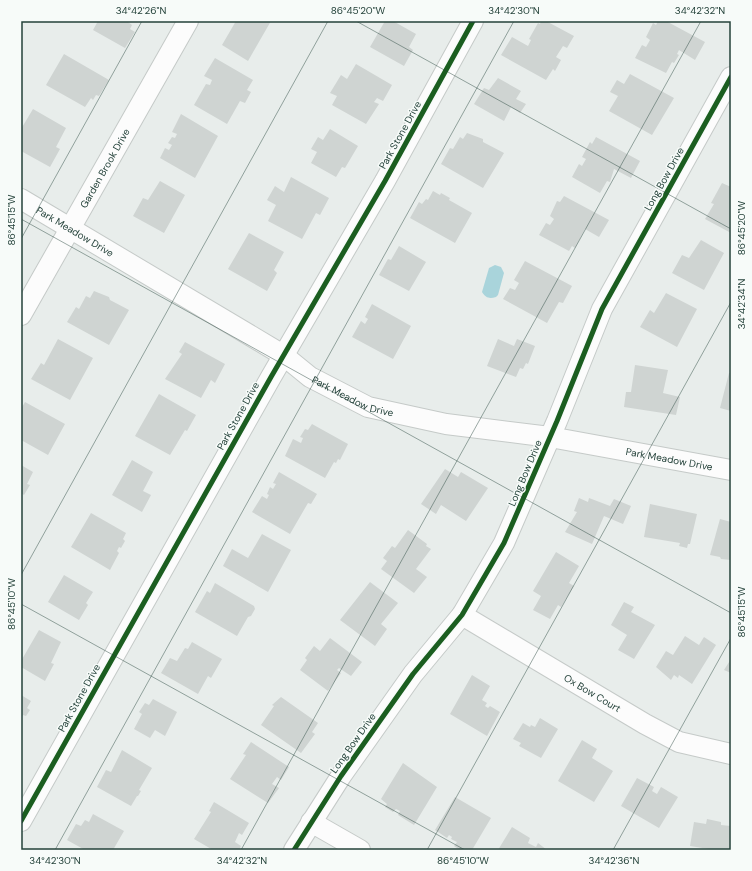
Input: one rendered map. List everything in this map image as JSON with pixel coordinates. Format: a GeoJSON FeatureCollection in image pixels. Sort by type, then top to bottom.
{"type":"FeatureCollection","features":[{"type":"Feature","properties":{"kind":"street","name":"Garden Brook Drive"},"geometry":{"type":"LineString","coordinates":[[21,316],[188,21]]}},
{"type":"Feature","properties":{"kind":"street","name":"Park Stone Drive"},"geometry":{"type":"LineString","coordinates":[[21,821],[283,355],[381,188],[473,21]]}},
{"type":"Feature","properties":{"kind":"street","name":"Long Bow Drive"},"geometry":{"type":"LineString","coordinates":[[294,850],[341,776],[413,674],[462,615],[504,543],[550,437],[602,309],[731,77]]}},
{"type":"Feature","properties":{"kind":"street","name":"Park Meadow Drive"},"geometry":{"type":"LineString","coordinates":[[21,199],[283,355],[310,377],[368,407],[446,424],[550,437],[731,470]]}},
{"type":"Feature","properties":{"kind":"street","name":"Ox Bow Court"},"geometry":{"type":"LineString","coordinates":[[462,615],[645,724],[679,742],[731,754]]}},
{"type":"Feature","properties":{"kind":"street"},"geometry":{"type":"LineString","coordinates":[[311,822],[360,850]]}},
{"type":"Feature","properties":{"kind":"water"},"geometry":{"type":"Polygon","coordinates":[[[495,265],[501,267],[504,273],[498,295],[490,298],[486,297],[482,292],[489,268],[495,265]]]}},
{"type":"Feature","properties":{"kind":"building"},"geometry":{"type":"Polygon","coordinates":[[[98,21],[129,21],[128,22],[132,25],[130,29],[135,32],[125,48],[93,30],[98,21]]]}},
{"type":"Feature","properties":{"kind":"building"},"geometry":{"type":"Polygon","coordinates":[[[236,21],[271,21],[248,61],[222,45],[236,21]]]}},
{"type":"Feature","properties":{"kind":"building"},"geometry":{"type":"Polygon","coordinates":[[[385,21],[393,21],[416,34],[409,47],[413,50],[404,66],[370,47],[385,21]]]}},
{"type":"Feature","properties":{"kind":"building"},"geometry":{"type":"Polygon","coordinates":[[[541,21],[546,21],[574,36],[567,48],[563,46],[556,57],[561,60],[555,71],[553,69],[546,80],[501,55],[512,37],[528,46],[531,40],[529,39],[538,23],[540,24],[541,21]]]}},
{"type":"Feature","properties":{"kind":"building"},"geometry":{"type":"Polygon","coordinates":[[[658,21],[666,21],[705,42],[695,60],[679,50],[677,54],[679,55],[674,63],[672,62],[666,73],[635,58],[642,45],[646,47],[650,40],[646,37],[653,23],[656,25],[658,21]]]}},
{"type":"Feature","properties":{"kind":"building"},"geometry":{"type":"Polygon","coordinates":[[[64,54],[109,80],[99,96],[96,95],[93,100],[91,98],[85,107],[46,85],[64,54]]]}},
{"type":"Feature","properties":{"kind":"building"},"geometry":{"type":"Polygon","coordinates":[[[215,58],[253,80],[247,90],[251,92],[245,103],[240,101],[227,124],[194,105],[206,84],[210,85],[212,80],[204,76],[215,58]]]}},
{"type":"Feature","properties":{"kind":"building"},"geometry":{"type":"Polygon","coordinates":[[[356,64],[392,85],[383,101],[377,98],[374,102],[379,104],[366,124],[332,105],[337,96],[330,93],[341,75],[347,79],[356,64]]]}},
{"type":"Feature","properties":{"kind":"building"},"geometry":{"type":"Polygon","coordinates":[[[630,74],[674,98],[652,135],[609,111],[618,96],[610,92],[617,80],[624,84],[630,74]]]}},
{"type":"Feature","properties":{"kind":"building"},"geometry":{"type":"Polygon","coordinates":[[[498,78],[521,91],[516,99],[526,104],[520,113],[511,107],[504,121],[474,104],[484,88],[489,90],[498,78]]]}},
{"type":"Feature","properties":{"kind":"building"},"geometry":{"type":"Polygon","coordinates":[[[33,109],[66,128],[56,147],[60,149],[50,167],[21,151],[21,129],[33,109]]]}},
{"type":"Feature","properties":{"kind":"building"},"geometry":{"type":"Polygon","coordinates":[[[181,114],[218,136],[195,178],[160,158],[165,148],[169,150],[172,145],[168,143],[172,137],[175,138],[177,134],[172,132],[181,114]]]}},
{"type":"Feature","properties":{"kind":"building"},"geometry":{"type":"Polygon","coordinates":[[[330,129],[358,146],[345,168],[342,167],[336,177],[311,163],[317,152],[311,149],[318,137],[323,140],[330,129]]]}},
{"type":"Feature","properties":{"kind":"building"},"geometry":{"type":"Polygon","coordinates":[[[467,133],[483,139],[483,142],[504,153],[483,188],[441,164],[450,148],[453,149],[460,137],[463,139],[467,133]]]}},
{"type":"Feature","properties":{"kind":"building"},"geometry":{"type":"Polygon","coordinates":[[[596,137],[640,161],[631,178],[614,169],[610,182],[607,181],[600,193],[572,177],[579,164],[582,166],[586,159],[582,157],[590,142],[592,144],[596,137]]]}},
{"type":"Feature","properties":{"kind":"building"},"geometry":{"type":"Polygon","coordinates":[[[291,177],[329,198],[320,215],[316,213],[302,239],[268,221],[276,205],[267,200],[275,186],[284,192],[291,177]]]}},
{"type":"Feature","properties":{"kind":"building"},"geometry":{"type":"Polygon","coordinates":[[[160,181],[185,195],[164,233],[133,216],[143,198],[148,200],[160,181]]]}},
{"type":"Feature","properties":{"kind":"building"},"geometry":{"type":"Polygon","coordinates":[[[722,183],[731,187],[731,233],[705,219],[714,204],[711,203],[722,183]]]}},
{"type":"Feature","properties":{"kind":"building"},"geometry":{"type":"Polygon","coordinates":[[[433,191],[450,198],[449,200],[472,213],[455,243],[410,218],[419,202],[422,204],[426,199],[428,200],[433,191]]]}},
{"type":"Feature","properties":{"kind":"building"},"geometry":{"type":"Polygon","coordinates":[[[564,196],[609,220],[599,237],[585,229],[575,248],[572,246],[569,251],[539,235],[546,223],[550,225],[554,219],[550,216],[557,201],[560,202],[564,196]]]}},
{"type":"Feature","properties":{"kind":"building"},"geometry":{"type":"Polygon","coordinates":[[[249,233],[284,252],[274,270],[277,273],[267,291],[228,269],[249,233]]]}},
{"type":"Feature","properties":{"kind":"building"},"geometry":{"type":"Polygon","coordinates":[[[701,240],[724,253],[704,290],[672,273],[682,255],[689,258],[701,240]]]}},
{"type":"Feature","properties":{"kind":"building"},"geometry":{"type":"Polygon","coordinates":[[[399,246],[426,262],[409,291],[379,275],[388,259],[391,260],[399,246]]]}},
{"type":"Feature","properties":{"kind":"building"},"geometry":{"type":"Polygon","coordinates":[[[525,261],[572,286],[563,303],[559,302],[547,323],[503,299],[510,288],[515,290],[519,283],[514,280],[525,261]]]}},
{"type":"Feature","properties":{"kind":"building"},"geometry":{"type":"Polygon","coordinates":[[[94,291],[109,297],[110,300],[129,310],[109,345],[67,322],[76,307],[79,309],[86,296],[90,298],[94,291]]]}},
{"type":"Feature","properties":{"kind":"building"},"geometry":{"type":"Polygon","coordinates":[[[666,293],[697,309],[677,347],[640,327],[650,310],[654,313],[666,293]]]}},
{"type":"Feature","properties":{"kind":"building"},"geometry":{"type":"Polygon","coordinates":[[[372,304],[411,326],[393,359],[352,337],[361,321],[365,324],[368,319],[365,317],[372,304]]]}},
{"type":"Feature","properties":{"kind":"building"},"geometry":{"type":"Polygon","coordinates":[[[58,339],[93,358],[70,400],[31,379],[41,363],[44,365],[58,339]]]}},
{"type":"Feature","properties":{"kind":"building"},"geometry":{"type":"Polygon","coordinates":[[[498,339],[514,346],[517,339],[535,346],[528,364],[526,363],[523,369],[520,368],[516,377],[487,366],[498,339]]]}},
{"type":"Feature","properties":{"kind":"building"},"geometry":{"type":"Polygon","coordinates":[[[185,342],[225,364],[215,383],[211,380],[201,398],[165,379],[182,354],[179,352],[185,342]]]}},
{"type":"Feature","properties":{"kind":"building"},"geometry":{"type":"Polygon","coordinates":[[[635,365],[668,370],[663,393],[680,397],[676,415],[624,407],[626,392],[631,392],[635,365]]]}},
{"type":"Feature","properties":{"kind":"building"},"geometry":{"type":"Polygon","coordinates":[[[729,373],[731,373],[731,411],[720,408],[729,373]]]}},
{"type":"Feature","properties":{"kind":"building"},"geometry":{"type":"Polygon","coordinates":[[[159,394],[196,415],[170,455],[135,436],[159,394]]]}},
{"type":"Feature","properties":{"kind":"building"},"geometry":{"type":"Polygon","coordinates":[[[25,402],[65,424],[48,455],[21,440],[21,409],[25,402]]]}},
{"type":"Feature","properties":{"kind":"building"},"geometry":{"type":"Polygon","coordinates":[[[312,424],[348,444],[340,460],[338,459],[336,463],[334,462],[325,478],[285,456],[293,439],[301,443],[303,438],[300,437],[305,429],[308,430],[312,424]]]}},
{"type":"Feature","properties":{"kind":"building"},"geometry":{"type":"Polygon","coordinates":[[[132,460],[153,472],[143,491],[151,495],[142,512],[112,495],[132,460]]]}},
{"type":"Feature","properties":{"kind":"building"},"geometry":{"type":"Polygon","coordinates":[[[21,465],[33,472],[27,484],[30,485],[24,495],[21,493],[21,465]]]}},
{"type":"Feature","properties":{"kind":"building"},"geometry":{"type":"Polygon","coordinates":[[[445,469],[458,477],[461,472],[488,488],[466,521],[441,505],[436,514],[421,504],[445,469]]]}},
{"type":"Feature","properties":{"kind":"building"},"geometry":{"type":"Polygon","coordinates":[[[279,472],[317,494],[311,504],[308,503],[290,534],[252,512],[262,496],[267,499],[269,495],[267,494],[270,487],[273,489],[276,484],[273,483],[279,472]]]}},
{"type":"Feature","properties":{"kind":"building"},"geometry":{"type":"Polygon","coordinates":[[[579,498],[588,502],[589,498],[610,506],[614,499],[631,506],[623,524],[604,516],[592,544],[565,532],[577,512],[574,511],[579,498]]]}},
{"type":"Feature","properties":{"kind":"building"},"geometry":{"type":"Polygon","coordinates":[[[650,504],[697,514],[690,544],[688,544],[687,548],[679,546],[680,543],[644,537],[650,504]]]}},
{"type":"Feature","properties":{"kind":"building"},"geometry":{"type":"Polygon","coordinates":[[[91,513],[126,533],[123,539],[125,541],[121,548],[119,547],[117,551],[119,553],[110,570],[71,547],[91,513]]]}},
{"type":"Feature","properties":{"kind":"building"},"geometry":{"type":"Polygon","coordinates":[[[720,519],[731,522],[731,560],[721,559],[720,557],[710,555],[720,519]]]}},
{"type":"Feature","properties":{"kind":"building"},"geometry":{"type":"Polygon","coordinates":[[[408,530],[427,544],[426,546],[431,549],[416,569],[427,577],[414,593],[381,569],[387,561],[383,558],[392,546],[395,548],[408,530]]]}},
{"type":"Feature","properties":{"kind":"building"},"geometry":{"type":"Polygon","coordinates":[[[262,534],[291,550],[268,592],[223,566],[232,549],[248,558],[262,534]]]}},
{"type":"Feature","properties":{"kind":"building"},"geometry":{"type":"Polygon","coordinates":[[[556,552],[579,566],[569,583],[574,586],[561,607],[558,605],[550,619],[533,610],[541,596],[533,591],[556,552]]]}},
{"type":"Feature","properties":{"kind":"building"},"geometry":{"type":"Polygon","coordinates":[[[64,575],[93,592],[86,603],[88,605],[79,620],[48,602],[64,575]]]}},
{"type":"Feature","properties":{"kind":"building"},"geometry":{"type":"Polygon","coordinates":[[[370,582],[398,603],[381,624],[387,629],[375,646],[340,620],[370,582]]]}},
{"type":"Feature","properties":{"kind":"building"},"geometry":{"type":"Polygon","coordinates":[[[215,583],[254,606],[255,609],[251,616],[248,617],[237,636],[195,612],[207,591],[210,593],[215,583]]]}},
{"type":"Feature","properties":{"kind":"building"},"geometry":{"type":"Polygon","coordinates":[[[624,602],[634,607],[631,612],[655,625],[634,659],[618,650],[627,635],[611,625],[624,602]]]}},
{"type":"Feature","properties":{"kind":"building"},"geometry":{"type":"Polygon","coordinates":[[[39,630],[61,642],[51,663],[54,664],[45,681],[21,667],[21,661],[39,630]]]}},
{"type":"Feature","properties":{"kind":"building"},"geometry":{"type":"Polygon","coordinates":[[[685,636],[699,645],[704,637],[716,645],[692,684],[679,675],[678,678],[674,675],[671,680],[656,667],[666,651],[673,655],[685,636]]]}},
{"type":"Feature","properties":{"kind":"building"},"geometry":{"type":"Polygon","coordinates":[[[330,638],[362,662],[351,676],[339,668],[337,670],[341,673],[328,691],[300,670],[307,660],[305,658],[314,646],[320,651],[330,638]]]}},
{"type":"Feature","properties":{"kind":"building"},"geometry":{"type":"Polygon","coordinates":[[[192,642],[222,659],[211,678],[208,676],[198,694],[161,673],[170,658],[177,661],[185,648],[188,649],[192,642]]]}},
{"type":"Feature","properties":{"kind":"building"},"geometry":{"type":"Polygon","coordinates":[[[731,659],[731,673],[724,670],[731,659]]]}},
{"type":"Feature","properties":{"kind":"building"},"geometry":{"type":"Polygon","coordinates":[[[472,675],[490,686],[482,700],[487,703],[485,706],[488,708],[490,706],[500,712],[487,736],[450,714],[472,675]]]}},
{"type":"Feature","properties":{"kind":"building"},"geometry":{"type":"Polygon","coordinates":[[[21,695],[31,701],[27,708],[30,710],[26,716],[23,715],[21,718],[21,695]]]}},
{"type":"Feature","properties":{"kind":"building"},"geometry":{"type":"Polygon","coordinates":[[[281,697],[318,723],[312,732],[315,734],[301,753],[261,725],[274,706],[272,705],[281,697]]]}},
{"type":"Feature","properties":{"kind":"building"},"geometry":{"type":"Polygon","coordinates":[[[153,699],[177,712],[165,736],[155,730],[150,738],[134,729],[142,714],[139,712],[145,703],[149,705],[153,699]]]}},
{"type":"Feature","properties":{"kind":"building"},"geometry":{"type":"Polygon","coordinates":[[[540,718],[558,729],[541,758],[519,746],[521,743],[513,739],[523,723],[530,727],[531,725],[535,727],[540,718]]]}},
{"type":"Feature","properties":{"kind":"building"},"geometry":{"type":"Polygon","coordinates":[[[582,740],[597,749],[592,758],[613,771],[594,802],[558,781],[582,740]]]}},
{"type":"Feature","properties":{"kind":"building"},"geometry":{"type":"Polygon","coordinates":[[[251,742],[289,767],[281,780],[277,777],[272,784],[279,788],[268,803],[230,779],[246,755],[243,754],[251,742]]]}},
{"type":"Feature","properties":{"kind":"building"},"geometry":{"type":"Polygon","coordinates":[[[122,750],[152,768],[139,790],[141,791],[131,806],[97,787],[106,770],[111,772],[122,750]]]}},
{"type":"Feature","properties":{"kind":"building"},"geometry":{"type":"Polygon","coordinates":[[[403,763],[437,787],[414,825],[398,815],[400,811],[396,809],[393,812],[385,807],[387,804],[381,799],[403,763]]]}},
{"type":"Feature","properties":{"kind":"building"},"geometry":{"type":"Polygon","coordinates":[[[637,778],[654,787],[652,791],[657,794],[661,787],[678,797],[659,828],[621,806],[637,778]]]}},
{"type":"Feature","properties":{"kind":"building"},"geometry":{"type":"Polygon","coordinates":[[[455,797],[491,818],[472,850],[460,850],[454,846],[457,842],[451,839],[452,837],[449,835],[447,838],[435,830],[455,797]]]}},
{"type":"Feature","properties":{"kind":"building"},"geometry":{"type":"Polygon","coordinates":[[[214,802],[249,823],[242,835],[239,833],[235,842],[241,846],[239,850],[213,850],[194,839],[211,812],[209,811],[214,802]]]}},
{"type":"Feature","properties":{"kind":"building"},"geometry":{"type":"Polygon","coordinates":[[[93,814],[124,831],[113,850],[85,850],[67,840],[76,824],[81,826],[85,820],[89,822],[93,814]]]}},
{"type":"Feature","properties":{"kind":"building"},"geometry":{"type":"Polygon","coordinates":[[[707,819],[721,822],[721,825],[731,826],[731,850],[715,850],[690,846],[694,822],[706,824],[707,819]]]}},
{"type":"Feature","properties":{"kind":"building"},"geometry":{"type":"Polygon","coordinates":[[[512,827],[530,838],[528,843],[536,847],[538,843],[547,850],[498,850],[512,827]]]}},
{"type":"Feature","properties":{"kind":"cycle path"},"geometry":{"type":"LineString","coordinates":[[21,821],[271,377],[385,181],[473,21]]}},
{"type":"Feature","properties":{"kind":"cycle path"},"geometry":{"type":"LineString","coordinates":[[294,850],[341,776],[413,674],[462,615],[504,543],[557,421],[602,309],[731,77]]}}]}
